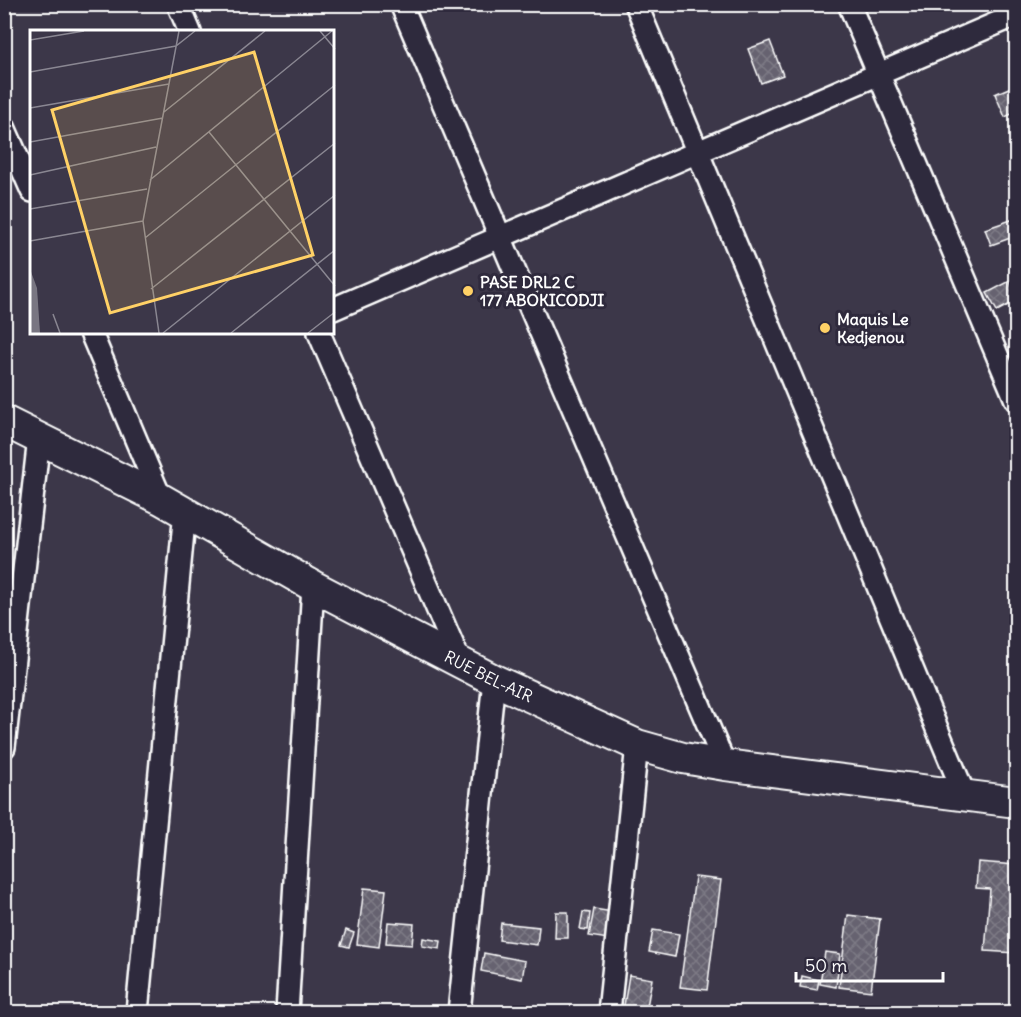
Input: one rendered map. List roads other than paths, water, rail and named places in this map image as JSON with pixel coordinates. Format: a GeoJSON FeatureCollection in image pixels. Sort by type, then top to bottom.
{"type":"FeatureCollection","features":[{"type":"Feature","properties":{"kind":"main road","name":"RUE BEL-AIR"},"geometry":{"type":"LineString","coordinates":[[4,421],[173,505],[313,586],[494,680],[637,744],[683,758],[724,765],[1017,802]]}},
{"type":"Feature","properties":{"kind":"street"},"geometry":{"type":"LineString","coordinates":[[178,4],[189,30]]}},
{"type":"Feature","properties":{"kind":"street"},"geometry":{"type":"LineString","coordinates":[[401,4],[724,765]]}},
{"type":"Feature","properties":{"kind":"street"},"geometry":{"type":"LineString","coordinates":[[636,4],[965,796]]}},
{"type":"Feature","properties":{"kind":"street"},"geometry":{"type":"LineString","coordinates":[[849,4],[1017,400]]}},
{"type":"Feature","properties":{"kind":"street"},"geometry":{"type":"LineString","coordinates":[[334,309],[1017,15]]}},
{"type":"Feature","properties":{"kind":"street"},"geometry":{"type":"LineString","coordinates":[[4,127],[30,186]]}},
{"type":"Feature","properties":{"kind":"street"},"geometry":{"type":"LineString","coordinates":[[91,334],[173,505],[137,1012]]}},
{"type":"Feature","properties":{"kind":"street"},"geometry":{"type":"LineString","coordinates":[[319,334],[460,662]]}},
{"type":"Feature","properties":{"kind":"street"},"geometry":{"type":"LineString","coordinates":[[4,747],[39,438]]}},
{"type":"Feature","properties":{"kind":"street"},"geometry":{"type":"LineString","coordinates":[[287,1012],[313,586]]}},
{"type":"Feature","properties":{"kind":"street"},"geometry":{"type":"LineString","coordinates":[[459,1012],[494,680]]}},
{"type":"Feature","properties":{"kind":"street"},"geometry":{"type":"LineString","coordinates":[[609,1012],[637,744]]}},
{"type":"Feature","properties":{"kind":"place","name":"PASE DRL2 C 177 ABOKICODJI"},"geometry":{"type":"Point","coordinates":[468,291]}},
{"type":"Feature","properties":{"kind":"place","name":"Maquis Le Kedjenou"},"geometry":{"type":"Point","coordinates":[825,328]}}]}
